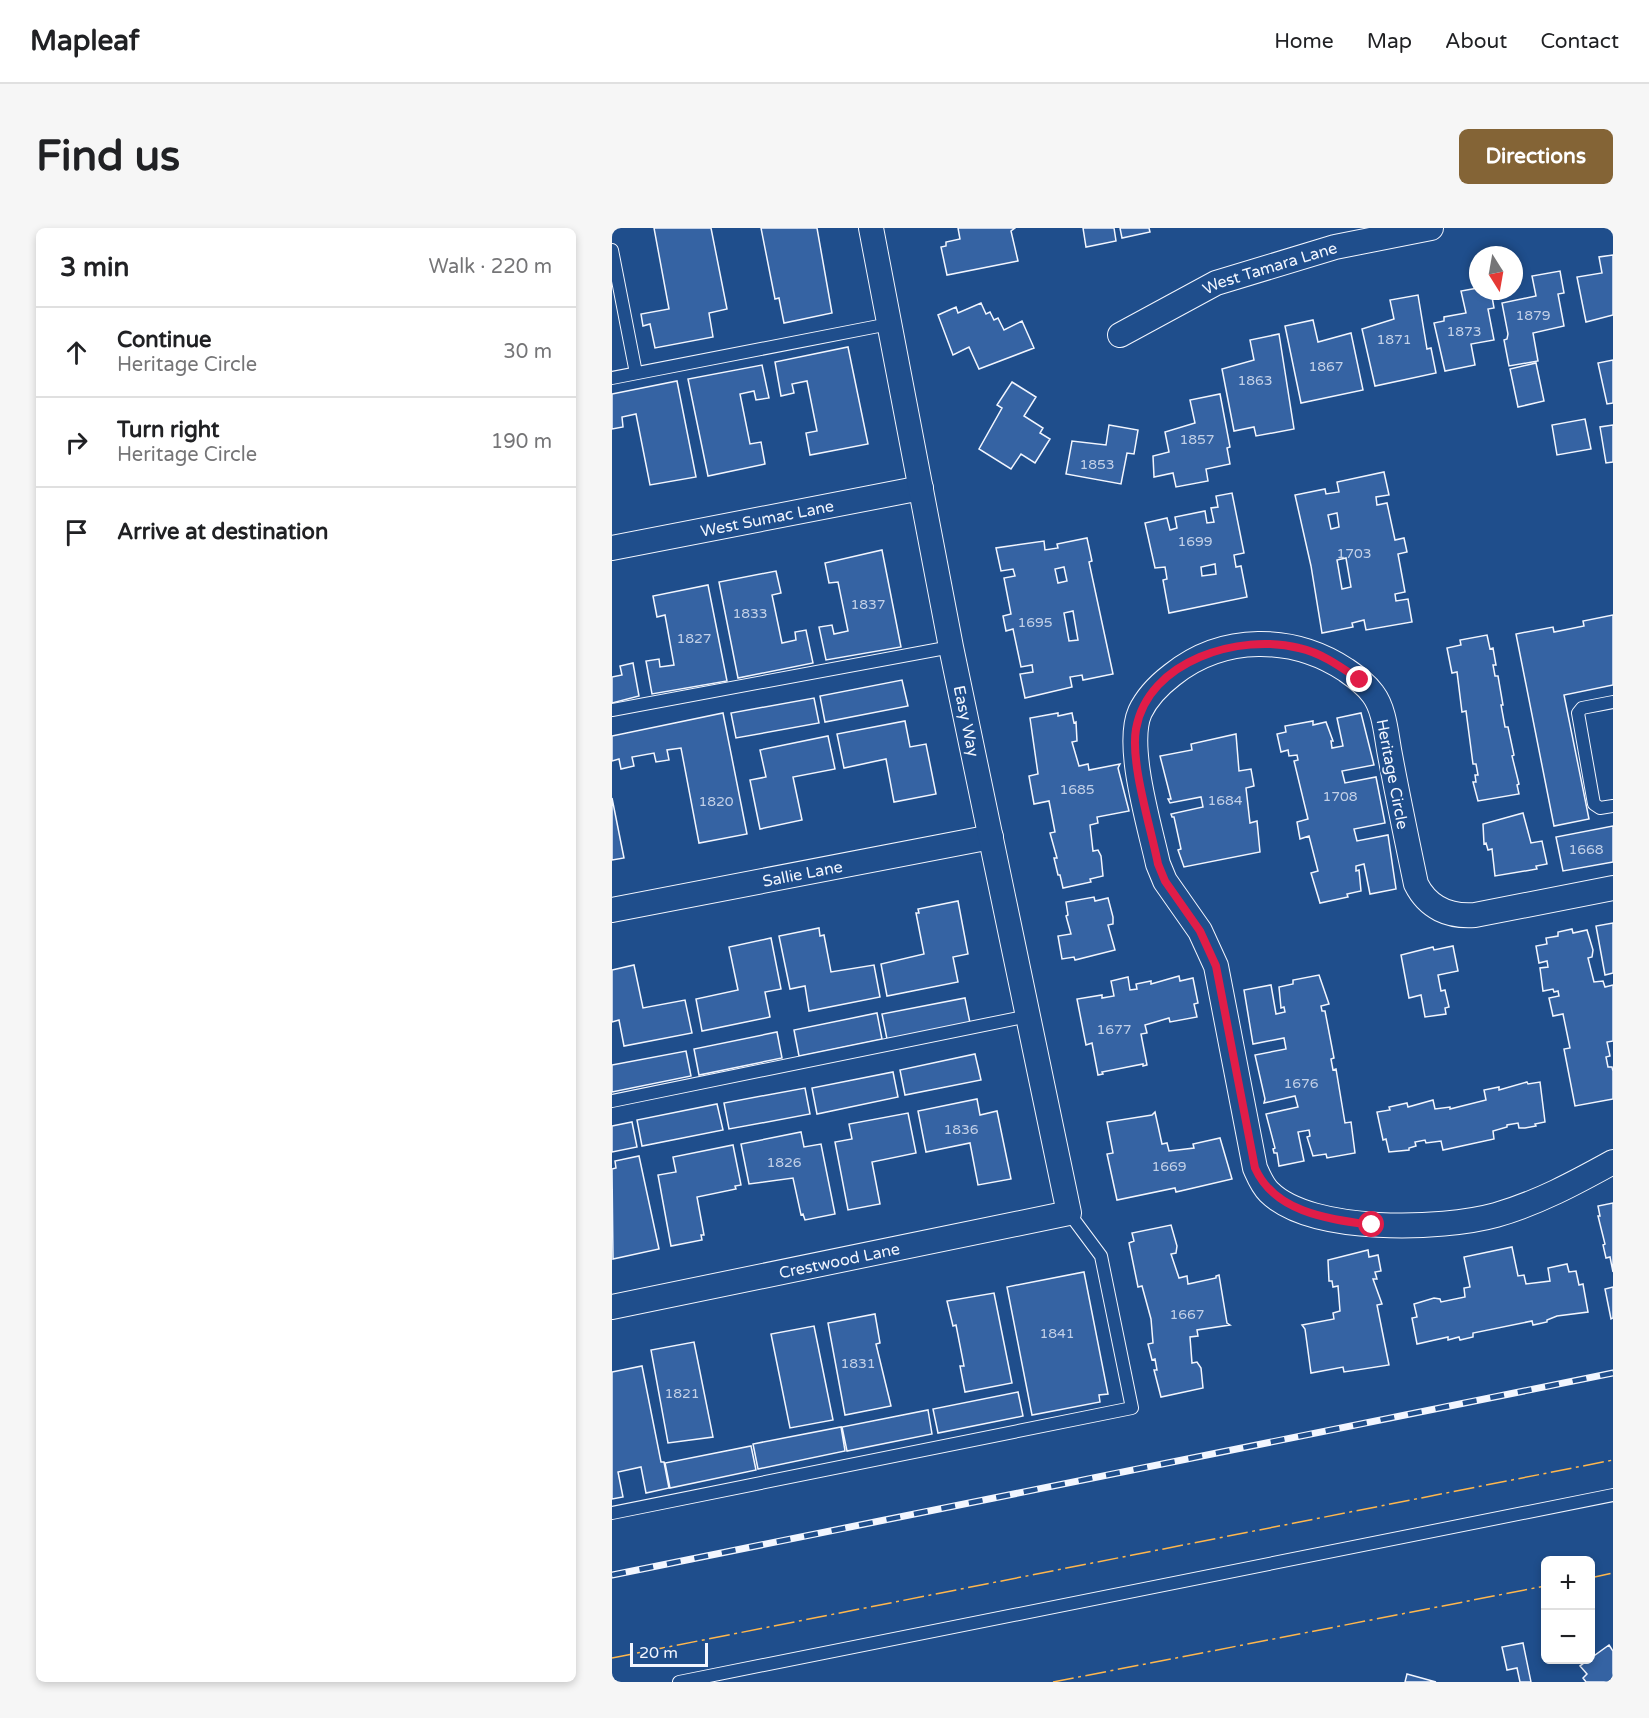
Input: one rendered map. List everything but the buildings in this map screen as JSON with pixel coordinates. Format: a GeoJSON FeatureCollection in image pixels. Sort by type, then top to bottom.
{"type":"FeatureCollection","features":[{"type":"Feature","properties":{"kind":"street","name":"Easy Way"},"geometry":{"type":"LineString","coordinates":[[871,228],[951,646],[1069,1213]]}},
{"type":"Feature","properties":{"kind":"street","name":"West Tamara Lane"},"geometry":{"type":"LineString","coordinates":[[1120,335],[1216,283],[1335,247],[1431,228]]}},
{"type":"Feature","properties":{"kind":"street","name":"West Sumac Lane"},"geometry":{"type":"LineString","coordinates":[[612,548],[921,488]]}},
{"type":"Feature","properties":{"kind":"street","name":"Heritage Circle"},"geometry":{"type":"LineString","coordinates":[[1613,888],[1475,915],[1461,916],[1435,907],[1420,893],[1416,884],[1380,704],[1360,680],[1321,656],[1301,648],[1270,644],[1235,645],[1215,651],[1197,659],[1165,680],[1150,697],[1140,714],[1135,751],[1158,864],[1165,881],[1200,931],[1216,966],[1255,1168],[1270,1193],[1296,1207],[1342,1221],[1383,1225],[1435,1225],[1485,1217],[1523,1206],[1551,1195],[1613,1162]]}},
{"type":"Feature","properties":{"kind":"street","name":"Sallie Lane"},"geometry":{"type":"LineString","coordinates":[[612,910],[991,837]]}},
{"type":"Feature","properties":{"kind":"street","name":"Crestwood Lane"},"geometry":{"type":"LineString","coordinates":[[612,1306],[1069,1213]]}},
{"type":"Feature","properties":{"kind":"lane"},"geometry":{"type":"LineString","coordinates":[[612,250],[636,373]]}},
{"type":"Feature","properties":{"kind":"lane"},"geometry":{"type":"LineString","coordinates":[[612,378],[889,324]]}},
{"type":"Feature","properties":{"kind":"lane"},"geometry":{"type":"LineString","coordinates":[[612,710],[951,646]]}},
{"type":"Feature","properties":{"kind":"lane"},"geometry":{"type":"LineString","coordinates":[[1613,702],[1582,708],[1578,713],[1594,804],[1600,808],[1613,806]]}},
{"type":"Feature","properties":{"kind":"lane"},"geometry":{"type":"LineString","coordinates":[[612,1101],[1028,1016]]}},
{"type":"Feature","properties":{"kind":"lane"},"geometry":{"type":"LineString","coordinates":[[612,1513],[1132,1408],[1101,1256],[1069,1213]]}},
{"type":"Feature","properties":{"kind":"lane"},"geometry":{"type":"LineString","coordinates":[[679,1682],[1613,1495]]}},
{"type":"Feature","properties":{"kind":"railway"},"geometry":{"type":"LineString","coordinates":[[612,1575],[1613,1373]]}},
{"type":"Feature","properties":{"kind":"power"},"geometry":{"type":"LineString","coordinates":[[612,1658],[1613,1460]]}},
{"type":"Feature","properties":{"kind":"power"},"geometry":{"type":"LineString","coordinates":[[1595,1577],[1613,1573]]}},
{"type":"Feature","properties":{"kind":"power"},"geometry":{"type":"LineString","coordinates":[[1053,1682],[1541,1587]]}},
{"type":"Feature","properties":{"kind":"route"},"geometry":{"type":"LineString","coordinates":[[1360,680],[1321,656],[1301,648],[1257,643],[1235,645],[1215,651],[1179,669],[1165,680],[1150,697],[1140,714],[1135,751],[1158,864],[1165,881],[1200,931],[1216,966],[1255,1168],[1262,1183],[1270,1193],[1296,1207],[1342,1221],[1372,1225]]}}]}
